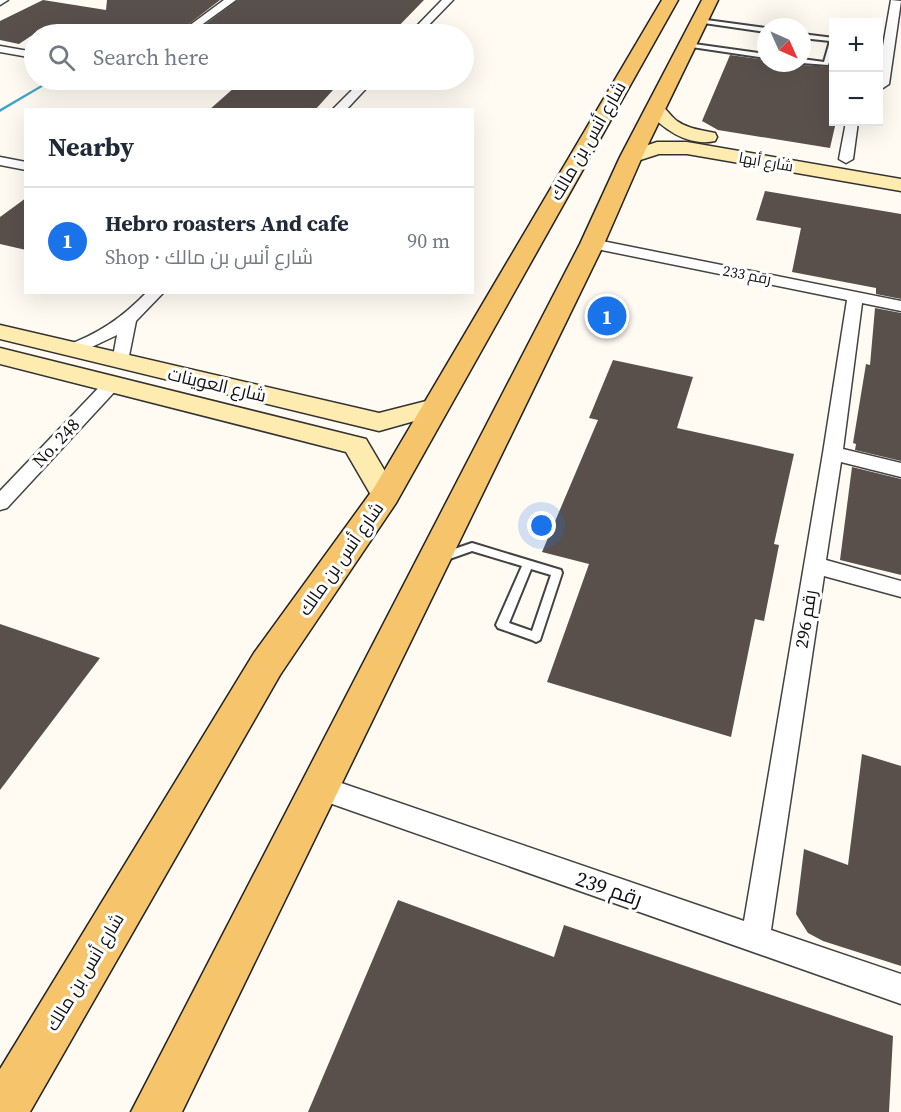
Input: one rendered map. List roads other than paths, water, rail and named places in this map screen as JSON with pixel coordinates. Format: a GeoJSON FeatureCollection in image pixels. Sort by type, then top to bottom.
{"type":"FeatureCollection","features":[{"type":"Feature","properties":{"kind":"main road","name":"شارع أنس بن مالك"},"geometry":{"type":"LineString","coordinates":[[2,1112],[267,664],[386,495],[434,407],[670,0]]}},
{"type":"Feature","properties":{"kind":"main road"},"geometry":{"type":"LineString","coordinates":[[156,1112],[592,244],[631,157],[699,22]]}},
{"type":"Feature","properties":{"kind":"street"},"geometry":{"type":"LineString","coordinates":[[197,24],[231,0]]}},
{"type":"Feature","properties":{"kind":"street"},"geometry":{"type":"LineString","coordinates":[[424,24],[448,0]]}},
{"type":"Feature","properties":{"kind":"street"},"geometry":{"type":"LineString","coordinates":[[884,85],[897,13],[896,0]]}},
{"type":"Feature","properties":{"kind":"street"},"geometry":{"type":"LineString","coordinates":[[0,49],[24,53]]}},
{"type":"Feature","properties":{"kind":"street"},"geometry":{"type":"LineString","coordinates":[[340,108],[358,90]]}},
{"type":"Feature","properties":{"kind":"street","name":"شارع أبها"},"geometry":{"type":"LineString","coordinates":[[655,108],[665,123],[716,146],[901,185]]}},
{"type":"Feature","properties":{"kind":"street"},"geometry":{"type":"LineString","coordinates":[[846,159],[851,126]]}},
{"type":"Feature","properties":{"kind":"street","name":"شارع أبها"},"geometry":{"type":"LineString","coordinates":[[631,157],[657,148],[672,146],[716,146],[901,167]]}},
{"type":"Feature","properties":{"kind":"street"},"geometry":{"type":"LineString","coordinates":[[0,161],[24,166]]}},
{"type":"Feature","properties":{"kind":"street","name":"رقم 233"},"geometry":{"type":"LineString","coordinates":[[592,244],[901,306]]}},
{"type":"Feature","properties":{"kind":"street"},"geometry":{"type":"LineString","coordinates":[[71,350],[103,338],[128,322],[154,294]]}},
{"type":"Feature","properties":{"kind":"street","name":"رقم 296"},"geometry":{"type":"LineString","coordinates":[[755,940],[833,453],[855,297]]}},
{"type":"Feature","properties":{"kind":"street"},"geometry":{"type":"LineString","coordinates":[[116,373],[128,322]]}},
{"type":"Feature","properties":{"kind":"street","name":"شارع العوينات"},"geometry":{"type":"LineString","coordinates":[[0,332],[71,350],[116,373],[278,427],[356,445],[386,495]]}},
{"type":"Feature","properties":{"kind":"street","name":"شارع العوينات"},"geometry":{"type":"LineString","coordinates":[[0,356],[290,402],[379,422],[434,407]]}},
{"type":"Feature","properties":{"kind":"street","name":"No. 248"},"geometry":{"type":"LineString","coordinates":[[0,503],[116,373]]}},
{"type":"Feature","properties":{"kind":"street"},"geometry":{"type":"LineString","coordinates":[[278,427],[308,428],[316,425],[319,420],[312,412],[290,402]]}},
{"type":"Feature","properties":{"kind":"street"},"geometry":{"type":"LineString","coordinates":[[833,453],[901,470]]}},
{"type":"Feature","properties":{"kind":"street"},"geometry":{"type":"LineString","coordinates":[[814,565],[901,589]]}},
{"type":"Feature","properties":{"kind":"street","name":"رقم 239"},"geometry":{"type":"LineString","coordinates":[[318,787],[901,989]]}},
{"type":"Feature","properties":{"kind":"lane"},"geometry":{"type":"LineString","coordinates":[[699,22],[757,29]]}},
{"type":"Feature","properties":{"kind":"lane"},"geometry":{"type":"LineString","coordinates":[[699,22],[757,51]]}},
{"type":"Feature","properties":{"kind":"lane"},"geometry":{"type":"LineString","coordinates":[[811,37],[833,40],[826,64],[811,62]]}},
{"type":"Feature","properties":{"kind":"lane"},"geometry":{"type":"LineString","coordinates":[[432,562],[472,547],[528,564],[557,573],[536,637],[502,626],[528,564]]}},
{"type":"Feature","properties":{"kind":"waterway"},"geometry":{"type":"LineString","coordinates":[[0,111],[35,90]]}},
{"type":"Feature","properties":{"kind":"place","name":"Hebro roasters And cafe"},"geometry":{"type":"Point","coordinates":[607,316]}}]}
